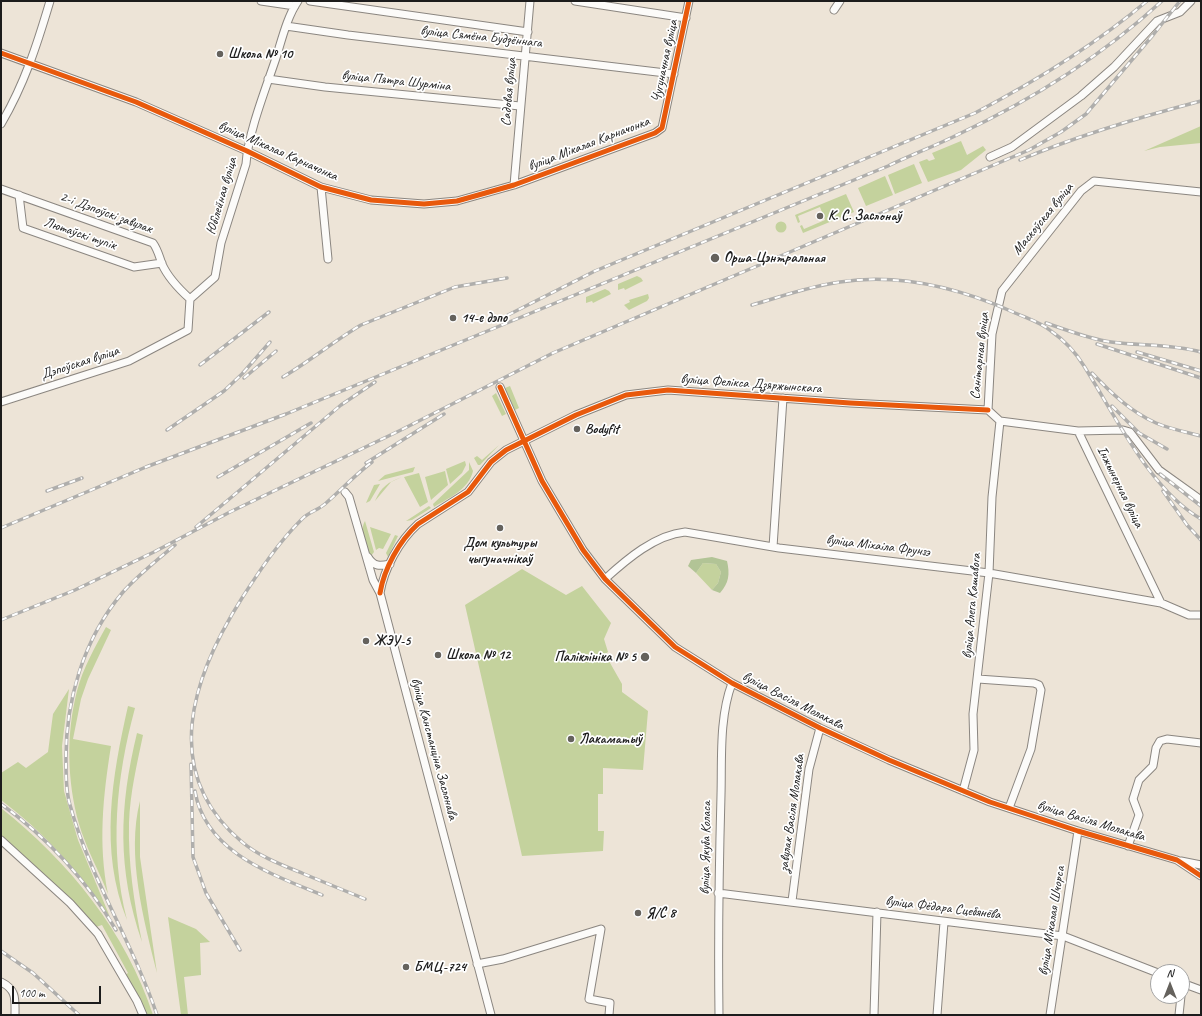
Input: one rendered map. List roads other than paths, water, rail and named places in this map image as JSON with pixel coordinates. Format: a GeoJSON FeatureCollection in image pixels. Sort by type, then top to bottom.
{"type":"FeatureCollection","features":[{"type":"Feature","properties":{"kind":"street"},"geometry":{"type":"LineString","coordinates":[[1,124],[31,65],[50,1]]}},
{"type":"Feature","properties":{"kind":"street"},"geometry":{"type":"LineString","coordinates":[[261,1],[297,4]]}},
{"type":"Feature","properties":{"kind":"street"},"geometry":{"type":"LineString","coordinates":[[310,1],[528,32]]}},
{"type":"Feature","properties":{"kind":"street","name":"Садовая вуліца"},"geometry":{"type":"LineString","coordinates":[[514,185],[530,1]]}},
{"type":"Feature","properties":{"kind":"street"},"geometry":{"type":"LineString","coordinates":[[575,1],[686,18]]}},
{"type":"Feature","properties":{"kind":"street","name":"Чугуначная вуліца"},"geometry":{"type":"LineString","coordinates":[[664,125],[689,1]]}},
{"type":"Feature","properties":{"kind":"street"},"geometry":{"type":"LineString","coordinates":[[834,10],[840,1]]}},
{"type":"Feature","properties":{"kind":"street"},"geometry":{"type":"LineString","coordinates":[[990,157],[1012,146],[1081,96],[1114,67],[1157,21],[1180,12],[1191,1]]}},
{"type":"Feature","properties":{"kind":"street","name":"Юбілейная вуліца"},"geometry":{"type":"LineString","coordinates":[[190,299],[215,277],[221,243],[246,164],[247,151],[268,79],[286,26],[297,4]]}},
{"type":"Feature","properties":{"kind":"street","name":"вуліца Сямёна Будзённага"},"geometry":{"type":"LineString","coordinates":[[286,26],[348,35],[674,74]]}},
{"type":"Feature","properties":{"kind":"street","name":"вуліца Мікалая Карначонка"},"geometry":{"type":"LineString","coordinates":[[1,53],[136,102],[247,151],[321,187],[370,200],[424,204],[458,201],[514,185],[656,133],[664,125]]}},
{"type":"Feature","properties":{"kind":"street","name":"вуліца Пятра Шурміна"},"geometry":{"type":"LineString","coordinates":[[268,79],[325,87],[520,106]]}},
{"type":"Feature","properties":{"kind":"street","name":"Маскоўская вуліца"},"geometry":{"type":"LineString","coordinates":[[998,306],[1002,291],[1018,270],[1081,191],[1094,181],[1201,192]]}},
{"type":"Feature","properties":{"kind":"street"},"geometry":{"type":"LineString","coordinates":[[321,187],[328,258]]}},
{"type":"Feature","properties":{"kind":"street","name":"2-і Дэпоўскі завулак"},"geometry":{"type":"LineString","coordinates":[[1,189],[153,243],[158,250],[162,263],[175,284],[190,299]]}},
{"type":"Feature","properties":{"kind":"street","name":"Лютаўскі тупік"},"geometry":{"type":"LineString","coordinates":[[19,195],[22,228],[134,267],[162,263]]}},
{"type":"Feature","properties":{"kind":"street","name":"Дэпоўская вуліца"},"geometry":{"type":"LineString","coordinates":[[1,402],[130,361],[165,343],[188,330],[190,299]]}},
{"type":"Feature","properties":{"kind":"street","name":"Санітарная вуліца"},"geometry":{"type":"LineString","coordinates":[[988,410],[992,334],[998,306]]}},
{"type":"Feature","properties":{"kind":"street","name":"вуліца Васіля Молакава"},"geometry":{"type":"LineString","coordinates":[[500,387],[542,481],[566,524],[605,578],[675,646],[732,683],[820,728],[963,791],[1078,831],[1177,860],[1201,876]]}},
{"type":"Feature","properties":{"kind":"street","name":"вуліца Фелікса Дзяржынскага"},"geometry":{"type":"LineString","coordinates":[[380,593],[382,583],[390,564],[410,531],[418,524],[468,492],[496,457],[523,440],[618,397],[668,390],[988,410]]}},
{"type":"Feature","properties":{"kind":"street"},"geometry":{"type":"LineString","coordinates":[[773,547],[783,398]]}},
{"type":"Feature","properties":{"kind":"street"},"geometry":{"type":"LineString","coordinates":[[988,410],[1000,421],[1078,431],[1123,430],[1130,432],[1159,470],[1201,500]]}},
{"type":"Feature","properties":{"kind":"street","name":"вуліца Алега Кашавога"},"geometry":{"type":"LineString","coordinates":[[963,791],[974,750],[975,700],[989,572],[992,498],[1000,421]]}},
{"type":"Feature","properties":{"kind":"street","name":"Інжынерная вуліца"},"geometry":{"type":"LineString","coordinates":[[1078,431],[1161,603]]}},
{"type":"Feature","properties":{"kind":"street","name":"вуліца Канстанціна Заслонава"},"geometry":{"type":"LineString","coordinates":[[345,492],[349,497],[373,580],[380,593],[491,1015]]}},
{"type":"Feature","properties":{"kind":"street","name":"вуліца Міхаіла Фрунзэ"},"geometry":{"type":"LineString","coordinates":[[605,578],[646,547],[662,537],[674,533],[696,534],[773,547],[989,572],[1161,603]]}},
{"type":"Feature","properties":{"kind":"street"},"geometry":{"type":"LineString","coordinates":[[367,555],[374,565],[382,567],[390,564]]}},
{"type":"Feature","properties":{"kind":"street"},"geometry":{"type":"LineString","coordinates":[[1161,603],[1189,616],[1201,615]]}},
{"type":"Feature","properties":{"kind":"street"},"geometry":{"type":"LineString","coordinates":[[978,679],[1034,683],[1039,685],[1041,690],[1031,749],[1009,808]]}},
{"type":"Feature","properties":{"kind":"street","name":"вуліца Якуба Коласа"},"geometry":{"type":"LineString","coordinates":[[719,1015],[718,893],[724,711],[732,683]]}},
{"type":"Feature","properties":{"kind":"street","name":"завулак Васіля Молакава"},"geometry":{"type":"LineString","coordinates":[[792,901],[809,769],[820,728]]}},
{"type":"Feature","properties":{"kind":"street"},"geometry":{"type":"LineString","coordinates":[[1128,846],[1138,815],[1133,799],[1139,780],[1153,766],[1156,748],[1160,741],[1167,739],[1201,743]]}},
{"type":"Feature","properties":{"kind":"street","name":"вуліца Мікалая Шчорса"},"geometry":{"type":"LineString","coordinates":[[1050,1015],[1078,831]]}},
{"type":"Feature","properties":{"kind":"street"},"geometry":{"type":"LineString","coordinates":[[1,840],[70,903],[98,934],[137,1001],[143,1015]]}},
{"type":"Feature","properties":{"kind":"street"},"geometry":{"type":"LineString","coordinates":[[1177,860],[1201,865]]}},
{"type":"Feature","properties":{"kind":"street","name":"вуліца Фёдара Сцебянёва"},"geometry":{"type":"LineString","coordinates":[[718,893],[792,901],[944,922],[1063,936],[1150,971]]}},
{"type":"Feature","properties":{"kind":"street"},"geometry":{"type":"LineString","coordinates":[[874,1015],[877,912]]}},
{"type":"Feature","properties":{"kind":"street"},"geometry":{"type":"LineString","coordinates":[[937,1015],[944,922]]}},
{"type":"Feature","properties":{"kind":"street"},"geometry":{"type":"LineString","coordinates":[[477,964],[503,959],[601,929],[589,1000],[610,1004],[609,1015]]}},
{"type":"Feature","properties":{"kind":"street"},"geometry":{"type":"LineString","coordinates":[[1,982],[10,987],[13,991],[15,1015]]}},
{"type":"Feature","properties":{"kind":"street"},"geometry":{"type":"LineString","coordinates":[[1190,986],[1201,990]]}},
{"type":"Feature","properties":{"kind":"street"},"geometry":{"type":"LineString","coordinates":[[1179,1015],[1181,1004]]}},
{"type":"Feature","properties":{"kind":"railway"},"geometry":{"type":"LineString","coordinates":[[508,315],[595,271],[975,113],[1064,62],[1107,33],[1147,1]]}},
{"type":"Feature","properties":{"kind":"railway"},"geometry":{"type":"LineString","coordinates":[[1,528],[146,467],[286,414],[888,166],[940,143],[1012,107],[1065,76],[1115,40],[1162,1]]}},
{"type":"Feature","properties":{"kind":"railway"},"geometry":{"type":"LineString","coordinates":[[1,620],[75,590],[154,552],[230,512],[401,430],[553,353],[1029,150],[1061,132],[1086,114],[1180,1]]}},
{"type":"Feature","properties":{"kind":"railway"},"geometry":{"type":"LineString","coordinates":[[1020,160],[1065,142],[1110,127],[1201,101]]}},
{"type":"Feature","properties":{"kind":"railway"},"geometry":{"type":"LineString","coordinates":[[283,377],[361,325],[455,287],[507,278]]}},
{"type":"Feature","properties":{"kind":"railway"},"geometry":{"type":"LineString","coordinates":[[752,305],[806,289],[840,282],[862,280],[906,281],[971,296],[992,303],[1038,323],[1056,335],[1081,361],[1121,428],[1150,471],[1166,490],[1183,506],[1201,519]]}},
{"type":"Feature","properties":{"kind":"railway"},"geometry":{"type":"LineString","coordinates":[[200,365],[269,312]]}},
{"type":"Feature","properties":{"kind":"railway"},"geometry":{"type":"LineString","coordinates":[[1046,323],[1103,341],[1190,349],[1201,352]]}},
{"type":"Feature","properties":{"kind":"railway"},"geometry":{"type":"LineString","coordinates":[[167,430],[224,391],[242,374],[270,342]]}},
{"type":"Feature","properties":{"kind":"railway"},"geometry":{"type":"LineString","coordinates":[[1097,344],[1201,378]]}},
{"type":"Feature","properties":{"kind":"railway"},"geometry":{"type":"LineString","coordinates":[[244,378],[276,351]]}},
{"type":"Feature","properties":{"kind":"railway"},"geometry":{"type":"LineString","coordinates":[[1137,352],[1201,371]]}},
{"type":"Feature","properties":{"kind":"railway"},"geometry":{"type":"LineString","coordinates":[[1092,373],[1106,388],[1130,408],[1147,419],[1167,427],[1201,436]]}},
{"type":"Feature","properties":{"kind":"railway"},"geometry":{"type":"LineString","coordinates":[[196,527],[341,405],[375,382]]}},
{"type":"Feature","properties":{"kind":"railway"},"geometry":{"type":"LineString","coordinates":[[1112,406],[1139,433],[1167,449]]}},
{"type":"Feature","properties":{"kind":"railway"},"geometry":{"type":"LineString","coordinates":[[366,463],[444,414]]}},
{"type":"Feature","properties":{"kind":"railway"},"geometry":{"type":"LineString","coordinates":[[218,477],[311,423]]}},
{"type":"Feature","properties":{"kind":"railway"},"geometry":{"type":"LineString","coordinates":[[365,899],[272,860],[256,852],[242,842],[216,815],[200,785],[192,755],[192,723],[198,691],[209,660],[224,628],[263,567],[277,547],[302,519],[325,504],[372,462]]}},
{"type":"Feature","properties":{"kind":"railway"},"geometry":{"type":"LineString","coordinates":[[1160,474],[1201,506]]}},
{"type":"Feature","properties":{"kind":"railway"},"geometry":{"type":"LineString","coordinates":[[47,491],[82,478]]}},
{"type":"Feature","properties":{"kind":"railway"},"geometry":{"type":"LineString","coordinates":[[1163,491],[1187,525],[1201,540]]}},
{"type":"Feature","properties":{"kind":"railway"},"geometry":{"type":"LineString","coordinates":[[157,1015],[136,962],[100,885],[78,832],[67,790],[67,740],[73,694],[79,672],[97,630],[109,610],[123,592],[141,574],[175,545]]}},
{"type":"Feature","properties":{"kind":"railway"},"geometry":{"type":"LineString","coordinates":[[191,764],[193,857],[206,893],[240,950]]}},
{"type":"Feature","properties":{"kind":"railway"},"geometry":{"type":"LineString","coordinates":[[195,791],[201,812],[212,830],[226,845],[243,858],[262,869],[322,895]]}},
{"type":"Feature","properties":{"kind":"railway"},"geometry":{"type":"LineString","coordinates":[[1,804],[34,831],[65,861],[93,895],[116,930]]}},
{"type":"Feature","properties":{"kind":"railway"},"geometry":{"type":"LineString","coordinates":[[1,951],[33,973],[79,1015]]}},
{"type":"Feature","properties":{"kind":"place","name":"Школа № 10"},"geometry":{"type":"Point","coordinates":[220,54]}},
{"type":"Feature","properties":{"kind":"place","name":"К. С. Заслонаў"},"geometry":{"type":"Point","coordinates":[820,216]}},
{"type":"Feature","properties":{"kind":"place","name":"Орша-Цэнтральная"},"geometry":{"type":"Point","coordinates":[715,258]}},
{"type":"Feature","properties":{"kind":"place","name":"14-е дэпо"},"geometry":{"type":"Point","coordinates":[453,318]}},
{"type":"Feature","properties":{"kind":"place","name":"Bodyfit"},"geometry":{"type":"Point","coordinates":[577,429]}},
{"type":"Feature","properties":{"kind":"place","name":"Дом культуры чыгуначнікаў"},"geometry":{"type":"Point","coordinates":[500,528]}},
{"type":"Feature","properties":{"kind":"place","name":"ЖЭУ-5"},"geometry":{"type":"Point","coordinates":[366,641]}},
{"type":"Feature","properties":{"kind":"place","name":"Школа № 12"},"geometry":{"type":"Point","coordinates":[438,655]}},
{"type":"Feature","properties":{"kind":"place","name":"Паліклініка № 5"},"geometry":{"type":"Point","coordinates":[645,657]}},
{"type":"Feature","properties":{"kind":"place","name":"Лакаматыў"},"geometry":{"type":"Point","coordinates":[571,739]}},
{"type":"Feature","properties":{"kind":"place","name":"Я/С 8"},"geometry":{"type":"Point","coordinates":[638,913]}},
{"type":"Feature","properties":{"kind":"place","name":"БМЦ-724"},"geometry":{"type":"Point","coordinates":[406,967]}}]}
